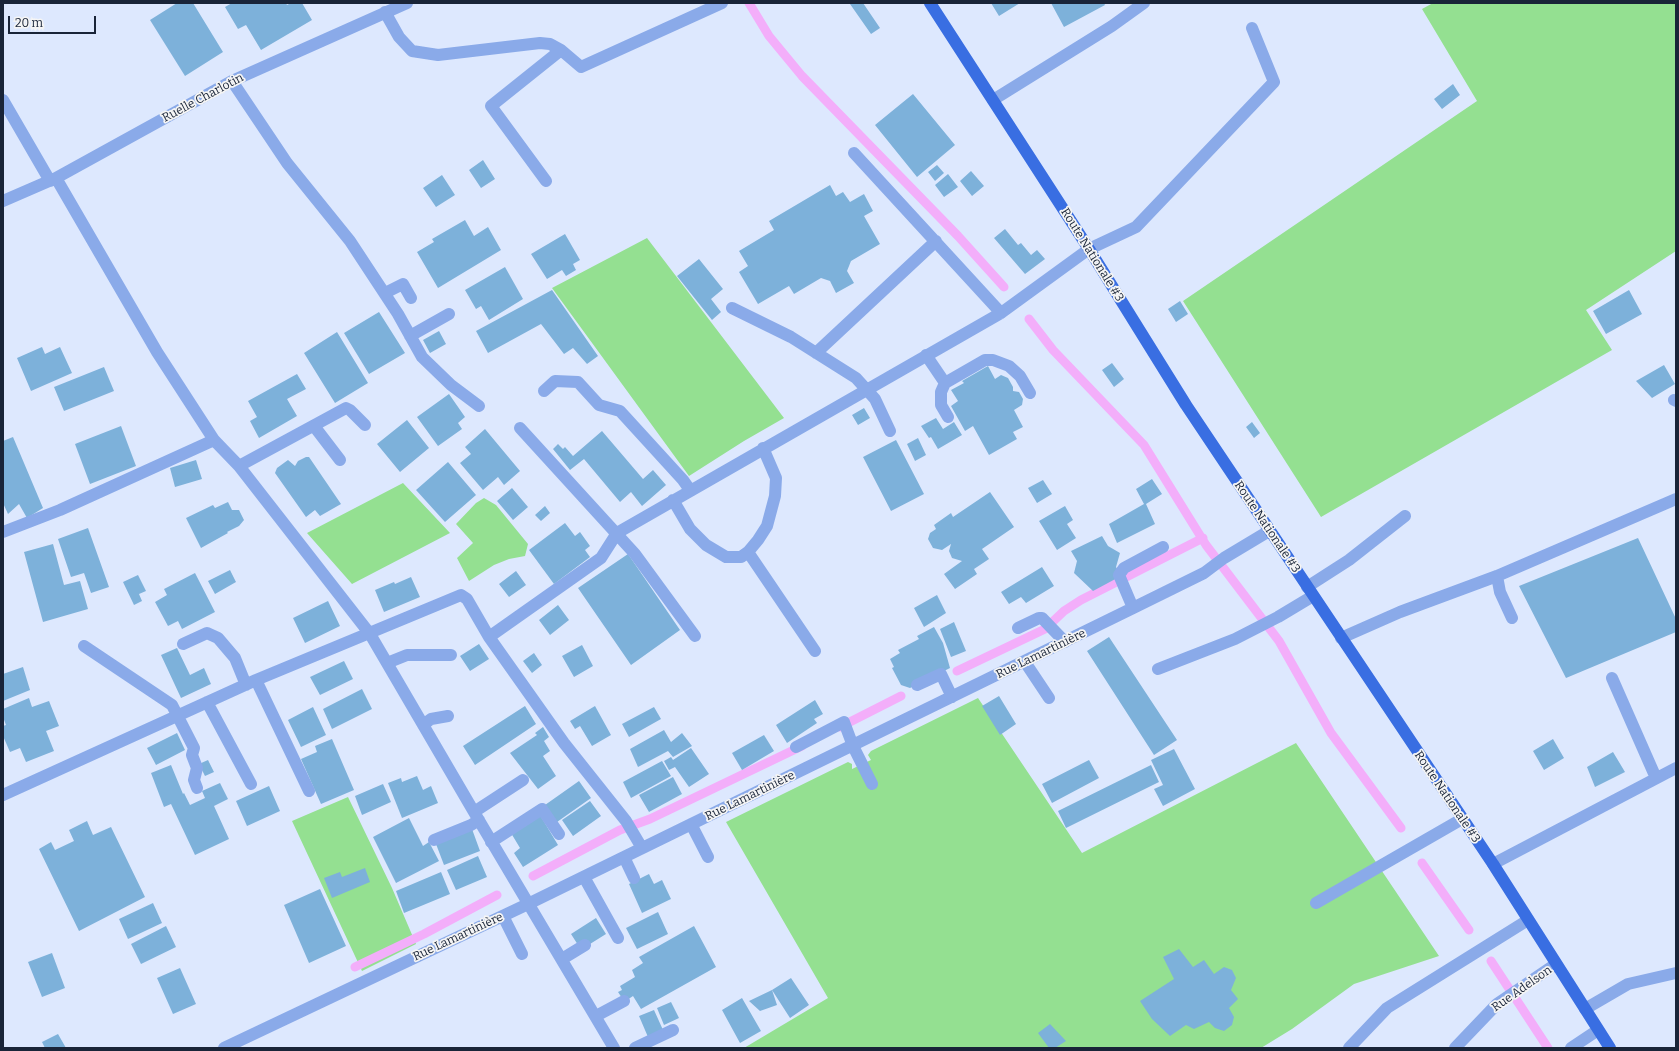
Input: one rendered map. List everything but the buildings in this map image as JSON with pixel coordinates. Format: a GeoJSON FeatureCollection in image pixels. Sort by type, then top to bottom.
{"type":"FeatureCollection","features":[{"type":"Feature","properties":{"kind":"main road","name":"Route Nationale #3"},"geometry":{"type":"LineString","coordinates":[[930,3],[1089,249],[1186,405],[1340,638],[1493,864],[1610,1048]]}},
{"type":"Feature","properties":{"kind":"street","name":"Ruelle Charlotin"},"geometry":{"type":"LineString","coordinates":[[3,201],[53,179],[232,81],[407,3]]}},
{"type":"Feature","properties":{"kind":"street"},"geometry":{"type":"LineString","coordinates":[[385,12],[399,37],[412,51],[438,55],[540,43],[550,44],[561,50],[581,67],[722,3]]}},
{"type":"Feature","properties":{"kind":"street"},"geometry":{"type":"LineString","coordinates":[[993,100],[1112,26],[1144,3]]}},
{"type":"Feature","properties":{"kind":"street"},"geometry":{"type":"LineString","coordinates":[[489,637],[601,558],[617,533],[672,500],[1001,313],[1089,249],[1136,227],[1274,82],[1252,28]]}},
{"type":"Feature","properties":{"kind":"street"},"geometry":{"type":"LineString","coordinates":[[546,181],[491,106],[561,50]]}},
{"type":"Feature","properties":{"kind":"street"},"geometry":{"type":"LineString","coordinates":[[232,81],[287,163],[350,241],[385,293],[422,357],[450,385],[478,406]]}},
{"type":"Feature","properties":{"kind":"street"},"geometry":{"type":"LineString","coordinates":[[3,100],[53,179],[157,352],[214,440],[239,466],[370,634],[491,842],[614,1048]]}},
{"type":"Feature","properties":{"kind":"street"},"geometry":{"type":"LineString","coordinates":[[854,153],[1001,313]]}},
{"type":"Feature","properties":{"kind":"street"},"geometry":{"type":"LineString","coordinates":[[816,353],[936,241]]}},
{"type":"Feature","properties":{"kind":"street"},"geometry":{"type":"LineString","coordinates":[[385,293],[403,284],[411,298]]}},
{"type":"Feature","properties":{"kind":"street"},"geometry":{"type":"LineString","coordinates":[[732,308],[791,337],[856,378],[875,399],[890,431]]}},
{"type":"Feature","properties":{"kind":"street"},"geometry":{"type":"LineString","coordinates":[[410,336],[449,314]]}},
{"type":"Feature","properties":{"kind":"street"},"geometry":{"type":"LineString","coordinates":[[926,355],[945,383]]}},
{"type":"Feature","properties":{"kind":"street"},"geometry":{"type":"LineString","coordinates":[[948,417],[941,405],[941,392],[945,383],[985,360],[993,360],[1008,366],[1020,376],[1030,393]]}},
{"type":"Feature","properties":{"kind":"street"},"geometry":{"type":"LineString","coordinates":[[544,391],[555,381],[578,382],[599,405],[620,411],[683,480],[690,490]]}},
{"type":"Feature","properties":{"kind":"street"},"geometry":{"type":"LineString","coordinates":[[239,466],[346,408],[365,425]]}},
{"type":"Feature","properties":{"kind":"street"},"geometry":{"type":"LineString","coordinates":[[314,426],[340,460]]}},
{"type":"Feature","properties":{"kind":"street"},"geometry":{"type":"LineString","coordinates":[[520,428],[635,554],[695,636]]}},
{"type":"Feature","properties":{"kind":"street"},"geometry":{"type":"LineString","coordinates":[[3,532],[60,510],[214,440]]}},
{"type":"Feature","properties":{"kind":"street"},"geometry":{"type":"LineString","coordinates":[[672,500],[690,529],[706,545],[717,553],[726,557],[740,557],[748,552],[767,526],[776,486],[776,478],[763,448]]}},
{"type":"Feature","properties":{"kind":"street"},"geometry":{"type":"LineString","coordinates":[[1340,638],[1400,612],[1496,576],[1675,501]]}},
{"type":"Feature","properties":{"kind":"street"},"geometry":{"type":"LineString","coordinates":[[1158,669],[1235,640],[1278,617],[1405,516]]}},
{"type":"Feature","properties":{"kind":"street","name":"Rue Lamartinière"},"geometry":{"type":"LineString","coordinates":[[224,1048],[528,904],[1025,662],[1204,573],[1224,558],[1269,531]]}},
{"type":"Feature","properties":{"kind":"street"},"geometry":{"type":"LineString","coordinates":[[1133,608],[1119,576],[1124,568],[1163,547]]}},
{"type":"Feature","properties":{"kind":"street"},"geometry":{"type":"LineString","coordinates":[[748,552],[815,651]]}},
{"type":"Feature","properties":{"kind":"street"},"geometry":{"type":"LineString","coordinates":[[1496,576],[1500,592],[1512,618]]}},
{"type":"Feature","properties":{"kind":"street"},"geometry":{"type":"LineString","coordinates":[[3,795],[251,682],[370,634],[461,595],[467,599],[489,637],[564,743],[626,820],[642,848]]}},
{"type":"Feature","properties":{"kind":"street"},"geometry":{"type":"LineString","coordinates":[[1018,628],[1042,618],[1065,642]]}},
{"type":"Feature","properties":{"kind":"street"},"geometry":{"type":"LineString","coordinates":[[183,644],[207,633],[218,638],[235,658],[251,682],[309,791]]}},
{"type":"Feature","properties":{"kind":"street"},"geometry":{"type":"LineString","coordinates":[[84,646],[172,705],[194,748],[192,755],[197,768],[194,780],[197,788]]}},
{"type":"Feature","properties":{"kind":"street"},"geometry":{"type":"LineString","coordinates":[[387,663],[407,655],[451,655]]}},
{"type":"Feature","properties":{"kind":"street"},"geometry":{"type":"LineString","coordinates":[[1025,662],[1049,698]]}},
{"type":"Feature","properties":{"kind":"street"},"geometry":{"type":"LineString","coordinates":[[917,685],[941,674],[952,697]]}},
{"type":"Feature","properties":{"kind":"street"},"geometry":{"type":"LineString","coordinates":[[1612,678],[1656,778]]}},
{"type":"Feature","properties":{"kind":"street"},"geometry":{"type":"LineString","coordinates":[[207,702],[251,784]]}},
{"type":"Feature","properties":{"kind":"street"},"geometry":{"type":"LineString","coordinates":[[423,725],[431,719],[448,716]]}},
{"type":"Feature","properties":{"kind":"street"},"geometry":{"type":"LineString","coordinates":[[796,747],[844,722],[853,746],[872,784]]}},
{"type":"Feature","properties":{"kind":"street"},"geometry":{"type":"LineString","coordinates":[[1493,864],[1676,768]]}},
{"type":"Feature","properties":{"kind":"street"},"geometry":{"type":"LineString","coordinates":[[434,840],[471,825],[476,816],[523,780]]}},
{"type":"Feature","properties":{"kind":"street"},"geometry":{"type":"LineString","coordinates":[[491,842],[542,809],[559,834]]}},
{"type":"Feature","properties":{"kind":"street"},"geometry":{"type":"LineString","coordinates":[[1316,903],[1462,819]]}},
{"type":"Feature","properties":{"kind":"street"},"geometry":{"type":"LineString","coordinates":[[691,824],[708,857]]}},
{"type":"Feature","properties":{"kind":"street"},"geometry":{"type":"LineString","coordinates":[[624,857],[634,878]]}},
{"type":"Feature","properties":{"kind":"street"},"geometry":{"type":"LineString","coordinates":[[584,877],[618,938]]}},
{"type":"Feature","properties":{"kind":"street"},"geometry":{"type":"LineString","coordinates":[[503,916],[522,954]]}},
{"type":"Feature","properties":{"kind":"street"},"geometry":{"type":"LineString","coordinates":[[1350,1048],[1387,1008],[1528,920]]}},
{"type":"Feature","properties":{"kind":"street"},"geometry":{"type":"LineString","coordinates":[[562,959],[585,944]]}},
{"type":"Feature","properties":{"kind":"street","name":"Rue Adelson"},"geometry":{"type":"LineString","coordinates":[[1455,1048],[1497,1004],[1556,964]]}},
{"type":"Feature","properties":{"kind":"street"},"geometry":{"type":"LineString","coordinates":[[1585,1009],[1628,984],[1676,973]]}},
{"type":"Feature","properties":{"kind":"street"},"geometry":{"type":"LineString","coordinates":[[596,1016],[624,1001]]}},
{"type":"Feature","properties":{"kind":"street"},"geometry":{"type":"LineString","coordinates":[[635,1048],[673,1030]]}},
{"type":"Feature","properties":{"kind":"street"},"geometry":{"type":"LineString","coordinates":[[1571,1048],[1598,1030]]}},
{"type":"Feature","properties":{"kind":"green space"},"geometry":{"type":"Polygon","coordinates":[[[1433,3],[1676,3],[1676,251],[1586,310],[1612,350],[1321,517],[1183,301],[1477,101],[1422,9],[1433,3]]]}},
{"type":"Feature","properties":{"kind":"green space"},"geometry":{"type":"Polygon","coordinates":[[[647,238],[784,418],[744,441],[689,476],[552,288],[647,238]]]}},
{"type":"Feature","properties":{"kind":"green space"},"geometry":{"type":"Polygon","coordinates":[[[403,483],[450,533],[352,584],[307,533],[403,483]]]}},
{"type":"Feature","properties":{"kind":"green space"},"geometry":{"type":"Polygon","coordinates":[[[484,498],[496,505],[528,544],[525,556],[509,559],[494,565],[469,581],[457,558],[473,543],[456,524],[476,503],[484,498]]]}},
{"type":"Feature","properties":{"kind":"green space"},"geometry":{"type":"Polygon","coordinates":[[[978,698],[1082,853],[1296,743],[1439,956],[1354,984],[1292,1029],[1261,1048],[744,1048],[828,998],[726,822],[848,762],[852,764],[852,769],[871,760],[868,755],[871,751],[978,698]]]}},
{"type":"Feature","properties":{"kind":"green space"},"geometry":{"type":"Polygon","coordinates":[[[348,797],[392,888],[416,944],[362,971],[292,821],[348,797]]]}},
{"type":"Feature","properties":{"kind":"waterway"},"geometry":{"type":"LineString","coordinates":[[749,3],[769,36],[802,76],[958,236],[1004,287]]}},
{"type":"Feature","properties":{"kind":"waterway"},"geometry":{"type":"LineString","coordinates":[[1029,319],[1053,350],[1144,445],[1206,545],[1279,641],[1331,733],[1401,828]]}},
{"type":"Feature","properties":{"kind":"waterway"},"geometry":{"type":"LineString","coordinates":[[957,671],[1045,629],[1064,611],[1081,600],[1203,538]]}},
{"type":"Feature","properties":{"kind":"waterway"},"geometry":{"type":"LineString","coordinates":[[840,727],[901,696]]}},
{"type":"Feature","properties":{"kind":"waterway"},"geometry":{"type":"LineString","coordinates":[[533,876],[620,830],[650,819],[802,746]]}},
{"type":"Feature","properties":{"kind":"waterway"},"geometry":{"type":"LineString","coordinates":[[1422,863],[1469,930]]}},
{"type":"Feature","properties":{"kind":"waterway"},"geometry":{"type":"LineString","coordinates":[[355,967],[424,934],[497,895]]}},
{"type":"Feature","properties":{"kind":"waterway"},"geometry":{"type":"LineString","coordinates":[[1491,961],[1548,1048]]}}]}
